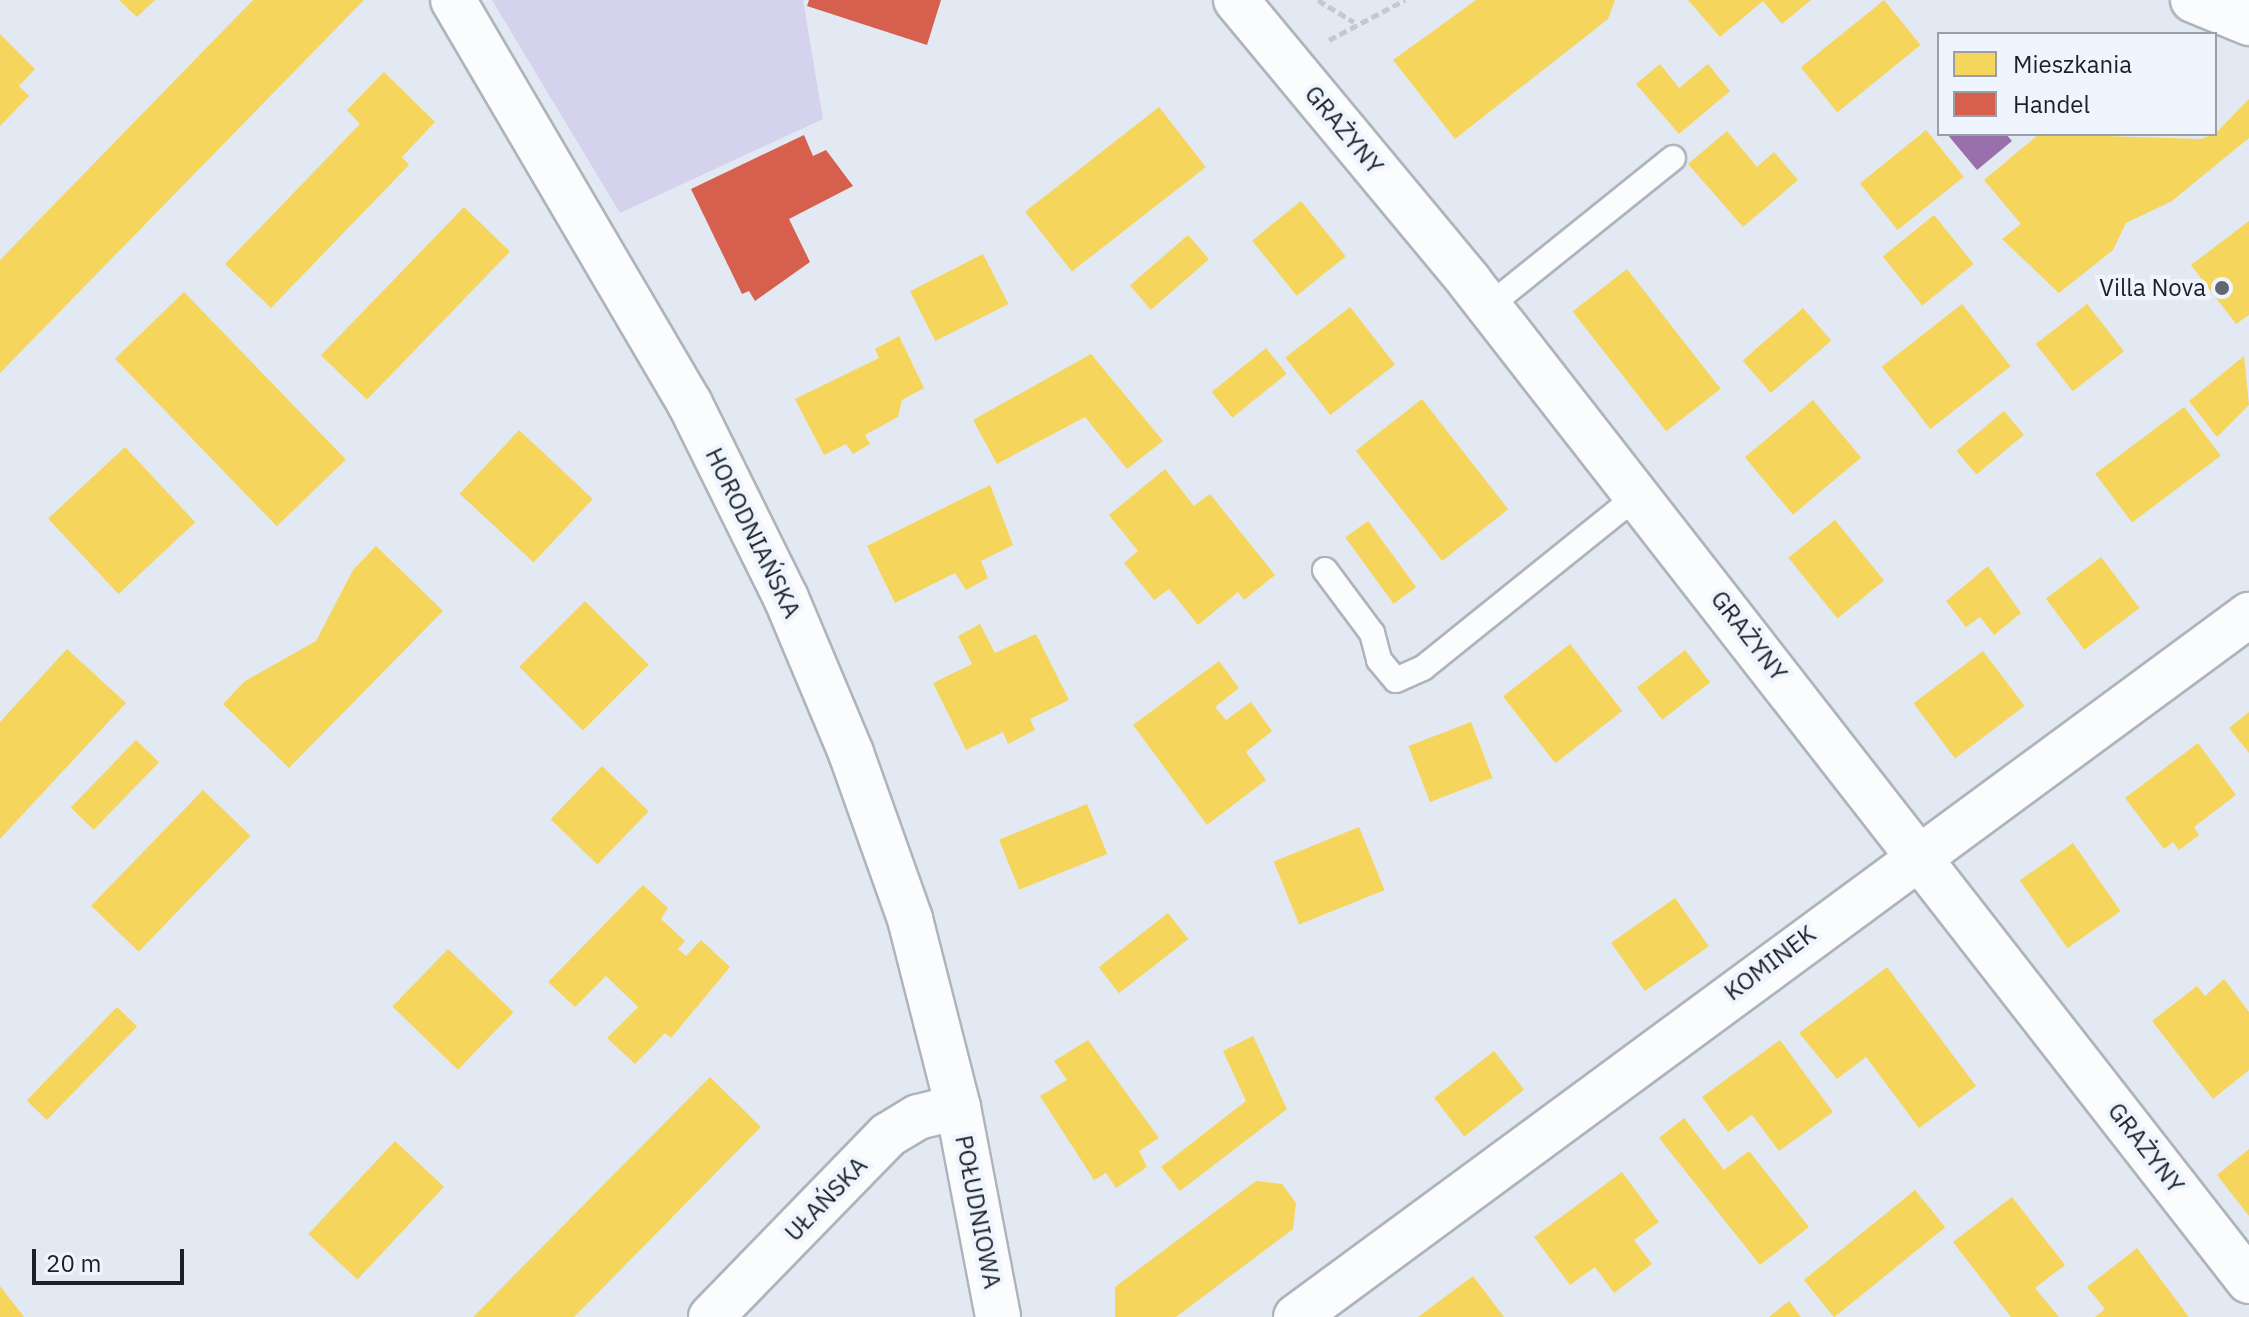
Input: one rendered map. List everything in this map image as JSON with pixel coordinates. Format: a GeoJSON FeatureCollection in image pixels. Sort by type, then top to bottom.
{"type":"FeatureCollection","features":[{"type":"Feature","properties":{"kind":"street","name":"HORODNIAŃSKA"},"geometry":{"type":"LineString","coordinates":[[453,0],[690,404],[786,598],[910,919],[958,1107]]}},
{"type":"Feature","properties":{"kind":"street","name":"GRAŻYNY"},"geometry":{"type":"LineString","coordinates":[[1236,0],[1489,306],[2249,1281]]}},
{"type":"Feature","properties":{"kind":"street"},"geometry":{"type":"LineString","coordinates":[[2193,0],[2249,23]]}},
{"type":"Feature","properties":{"kind":"street","name":"KOMINEK"},"geometry":{"type":"LineString","coordinates":[[1296,1317],[1917,854],[2249,615]]}},
{"type":"Feature","properties":{"kind":"street","name":"UŁAŃSKA"},"geometry":{"type":"LineString","coordinates":[[711,1317],[888,1135],[918,1117],[958,1107]]}},
{"type":"Feature","properties":{"kind":"street","name":"POŁUDNIOWA"},"geometry":{"type":"LineString","coordinates":[[958,1107],[998,1317]]}},
{"type":"Feature","properties":{"kind":"lane"},"geometry":{"type":"LineString","coordinates":[[1489,306],[1673,158]]}},
{"type":"Feature","properties":{"kind":"lane"},"geometry":{"type":"LineString","coordinates":[[1325,570],[1372,633],[1379,660],[1396,680],[1423,668],[1637,496]]}},
{"type":"Feature","properties":{"kind":"path"},"geometry":{"type":"LineString","coordinates":[[1318,0],[1354,22]]}},
{"type":"Feature","properties":{"kind":"path"},"geometry":{"type":"LineString","coordinates":[[1318,49],[1354,22],[1403,0]]}},
{"type":"Feature","properties":{"kind":"shaded area"},"geometry":{"type":"Polygon","coordinates":[[[492,0],[803,0],[823,119],[620,213],[492,0]]]}},
{"type":"Feature","properties":{"kind":"building: Mieszkania"},"geometry":{"type":"Polygon","coordinates":[[[119,0],[155,0],[137,17],[119,0]]]}},
{"type":"Feature","properties":{"kind":"building: Mieszkania"},"geometry":{"type":"Polygon","coordinates":[[[253,0],[364,0],[0,373],[0,260],[253,0]]]}},
{"type":"Feature","properties":{"kind":"building: Mieszkania"},"geometry":{"type":"Polygon","coordinates":[[[1476,0],[1615,0],[1608,19],[1455,139],[1393,60],[1476,0]]]}},
{"type":"Feature","properties":{"kind":"building: Mieszkania"},"geometry":{"type":"Polygon","coordinates":[[[1688,0],[1811,0],[1782,24],[1763,1],[1720,37],[1688,0]]]}},
{"type":"Feature","properties":{"kind":"building: Mieszkania"},"geometry":{"type":"Polygon","coordinates":[[[1884,0],[1921,45],[1837,112],[1801,67],[1884,0]]]}},
{"type":"Feature","properties":{"kind":"building: Mieszkania"},"geometry":{"type":"Polygon","coordinates":[[[0,34],[35,69],[19,86],[29,96],[0,126],[0,34]]]}},
{"type":"Feature","properties":{"kind":"building: Mieszkania"},"geometry":{"type":"Polygon","coordinates":[[[1660,64],[1679,88],[1708,64],[1730,91],[1679,134],[1636,84],[1660,64]]]}},
{"type":"Feature","properties":{"kind":"building: Mieszkania"},"geometry":{"type":"Polygon","coordinates":[[[384,72],[435,122],[402,157],[409,165],[271,308],[225,264],[360,124],[347,110],[384,72]]]}},
{"type":"Feature","properties":{"kind":"building: Mieszkania"},"geometry":{"type":"Polygon","coordinates":[[[2249,99],[2249,138],[2172,201],[2126,223],[2113,250],[2059,293],[2002,239],[2021,224],[1984,180],[2037,136],[2200,139],[2217,136],[2217,132],[2249,99]]]}},
{"type":"Feature","properties":{"kind":"building: Mieszkania"},"geometry":{"type":"Polygon","coordinates":[[[1159,107],[1206,167],[1072,272],[1025,212],[1159,107]]]}},
{"type":"Feature","properties":{"kind":"building: Mieszkania"},"geometry":{"type":"Polygon","coordinates":[[[1926,130],[1964,177],[1898,230],[1860,183],[1926,130]]]}},
{"type":"Feature","properties":{"kind":"building: Mieszkania"},"geometry":{"type":"Polygon","coordinates":[[[1727,131],[1757,167],[1774,152],[1798,180],[1743,227],[1688,164],[1727,131]]]}},
{"type":"Feature","properties":{"kind":"building: Mieszkania"},"geometry":{"type":"Polygon","coordinates":[[[1301,201],[1346,256],[1297,296],[1252,241],[1301,201]]]}},
{"type":"Feature","properties":{"kind":"building: Mieszkania"},"geometry":{"type":"Polygon","coordinates":[[[464,207],[510,251],[367,400],[321,355],[464,207]]]}},
{"type":"Feature","properties":{"kind":"building: Mieszkania"},"geometry":{"type":"Polygon","coordinates":[[[1934,215],[1974,264],[1922,305],[1883,257],[1934,215]]]}},
{"type":"Feature","properties":{"kind":"building: Mieszkania"},"geometry":{"type":"Polygon","coordinates":[[[2249,221],[2249,315],[2236,324],[2191,265],[2249,221]]]}},
{"type":"Feature","properties":{"kind":"building: Mieszkania"},"geometry":{"type":"Polygon","coordinates":[[[1188,235],[1209,259],[1151,310],[1130,286],[1188,235]]]}},
{"type":"Feature","properties":{"kind":"building: Mieszkania"},"geometry":{"type":"Polygon","coordinates":[[[983,254],[1008,304],[935,341],[910,291],[983,254]]]}},
{"type":"Feature","properties":{"kind":"building: Mieszkania"},"geometry":{"type":"Polygon","coordinates":[[[1627,269],[1721,389],[1666,431],[1573,311],[1627,269]]]}},
{"type":"Feature","properties":{"kind":"building: Mieszkania"},"geometry":{"type":"Polygon","coordinates":[[[184,292],[346,460],[277,526],[115,359],[184,292]]]}},
{"type":"Feature","properties":{"kind":"building: Mieszkania"},"geometry":{"type":"Polygon","coordinates":[[[1962,304],[2011,366],[1930,429],[1882,367],[1962,304]]]}},
{"type":"Feature","properties":{"kind":"building: Mieszkania"},"geometry":{"type":"Polygon","coordinates":[[[2087,304],[2124,351],[2073,391],[2036,344],[2087,304]]]}},
{"type":"Feature","properties":{"kind":"building: Mieszkania"},"geometry":{"type":"Polygon","coordinates":[[[1350,307],[1395,365],[1330,415],[1285,357],[1350,307]]]}},
{"type":"Feature","properties":{"kind":"building: Mieszkania"},"geometry":{"type":"Polygon","coordinates":[[[1803,308],[1831,340],[1771,393],[1743,360],[1803,308]]]}},
{"type":"Feature","properties":{"kind":"building: Mieszkania"},"geometry":{"type":"Polygon","coordinates":[[[899,336],[924,388],[902,400],[898,417],[865,435],[870,444],[853,454],[846,444],[824,455],[795,399],[879,358],[875,349],[899,336]]]}},
{"type":"Feature","properties":{"kind":"building: Mieszkania"},"geometry":{"type":"Polygon","coordinates":[[[1266,348],[1287,374],[1232,418],[1212,392],[1266,348]]]}},
{"type":"Feature","properties":{"kind":"building: Mieszkania"},"geometry":{"type":"Polygon","coordinates":[[[1091,354],[1163,441],[1127,469],[1085,417],[997,464],[973,420],[1091,354]]]}},
{"type":"Feature","properties":{"kind":"building: Mieszkania"},"geometry":{"type":"Polygon","coordinates":[[[2244,356],[2249,405],[2217,437],[2189,401],[2244,356]]]}},
{"type":"Feature","properties":{"kind":"building: Mieszkania"},"geometry":{"type":"Polygon","coordinates":[[[1422,399],[1508,509],[1442,561],[1356,451],[1422,399]]]}},
{"type":"Feature","properties":{"kind":"building: Mieszkania"},"geometry":{"type":"Polygon","coordinates":[[[1813,400],[1861,457],[1793,515],[1745,457],[1813,400]]]}},
{"type":"Feature","properties":{"kind":"building: Mieszkania"},"geometry":{"type":"Polygon","coordinates":[[[2184,407],[2221,456],[2132,523],[2095,474],[2184,407]]]}},
{"type":"Feature","properties":{"kind":"building: Mieszkania"},"geometry":{"type":"Polygon","coordinates":[[[2004,411],[2024,435],[1976,475],[1957,451],[2004,411]]]}},
{"type":"Feature","properties":{"kind":"building: Mieszkania"},"geometry":{"type":"Polygon","coordinates":[[[519,430],[593,499],[534,563],[460,494],[519,430]]]}},
{"type":"Feature","properties":{"kind":"building: Mieszkania"},"geometry":{"type":"Polygon","coordinates":[[[125,447],[195,522],[118,594],[48,519],[125,447]]]}},
{"type":"Feature","properties":{"kind":"building: Mieszkania"},"geometry":{"type":"Polygon","coordinates":[[[1165,469],[1194,506],[1210,494],[1275,575],[1244,600],[1238,592],[1198,625],[1169,589],[1154,600],[1124,563],[1138,551],[1109,515],[1165,469]]]}},
{"type":"Feature","properties":{"kind":"building: Mieszkania"},"geometry":{"type":"Polygon","coordinates":[[[990,485],[1013,545],[981,561],[988,578],[966,590],[955,573],[895,603],[867,546],[990,485]]]}},
{"type":"Feature","properties":{"kind":"building: Mieszkania"},"geometry":{"type":"Polygon","coordinates":[[[1835,520],[1884,581],[1837,618],[1788,558],[1835,520]]]}},
{"type":"Feature","properties":{"kind":"building: Mieszkania"},"geometry":{"type":"Polygon","coordinates":[[[1368,521],[1416,587],[1394,604],[1345,537],[1368,521]]]}},
{"type":"Feature","properties":{"kind":"building: Mieszkania"},"geometry":{"type":"Polygon","coordinates":[[[376,546],[443,611],[289,768],[223,704],[245,681],[316,641],[353,570],[376,546]]]}},
{"type":"Feature","properties":{"kind":"building: Mieszkania"},"geometry":{"type":"Polygon","coordinates":[[[2101,557],[2140,608],[2084,650],[2046,599],[2101,557]]]}},
{"type":"Feature","properties":{"kind":"building: Mieszkania"},"geometry":{"type":"Polygon","coordinates":[[[1988,566],[2021,613],[1994,635],[1980,617],[1966,627],[1946,601],[1988,566]]]}},
{"type":"Feature","properties":{"kind":"building: Mieszkania"},"geometry":{"type":"Polygon","coordinates":[[[585,601],[649,665],[583,730],[519,667],[585,601]]]}},
{"type":"Feature","properties":{"kind":"building: Mieszkania"},"geometry":{"type":"Polygon","coordinates":[[[980,624],[995,653],[1036,634],[1069,700],[1030,719],[1035,730],[1008,744],[1003,732],[966,750],[933,683],[972,664],[958,636],[980,624]]]}},
{"type":"Feature","properties":{"kind":"building: Mieszkania"},"geometry":{"type":"Polygon","coordinates":[[[1570,644],[1622,711],[1555,763],[1503,696],[1570,644]]]}},
{"type":"Feature","properties":{"kind":"building: Mieszkania"},"geometry":{"type":"Polygon","coordinates":[[[67,649],[126,703],[0,839],[0,722],[67,649]]]}},
{"type":"Feature","properties":{"kind":"building: Mieszkania"},"geometry":{"type":"Polygon","coordinates":[[[1685,650],[1710,682],[1662,720],[1637,688],[1685,650]]]}},
{"type":"Feature","properties":{"kind":"building: Mieszkania"},"geometry":{"type":"Polygon","coordinates":[[[1983,651],[2025,706],[1955,758],[1914,703],[1983,651]]]}},
{"type":"Feature","properties":{"kind":"building: Mieszkania"},"geometry":{"type":"Polygon","coordinates":[[[1219,661],[1239,688],[1215,707],[1226,720],[1251,702],[1272,731],[1246,752],[1266,780],[1207,825],[1133,725],[1219,661]]]}},
{"type":"Feature","properties":{"kind":"building: Mieszkania"},"geometry":{"type":"Polygon","coordinates":[[[2249,712],[2249,753],[2229,728],[2249,712]]]}},
{"type":"Feature","properties":{"kind":"building: Mieszkania"},"geometry":{"type":"Polygon","coordinates":[[[1471,722],[1493,778],[1430,802],[1408,746],[1471,722]]]}},
{"type":"Feature","properties":{"kind":"building: Mieszkania"},"geometry":{"type":"Polygon","coordinates":[[[136,740],[159,762],[94,830],[71,808],[136,740]]]}},
{"type":"Feature","properties":{"kind":"building: Mieszkania"},"geometry":{"type":"Polygon","coordinates":[[[2198,743],[2236,795],[2194,827],[2199,835],[2179,850],[2173,842],[2164,849],[2125,798],[2198,743]]]}},
{"type":"Feature","properties":{"kind":"building: Mieszkania"},"geometry":{"type":"Polygon","coordinates":[[[602,766],[649,811],[597,864],[551,819],[602,766]]]}},
{"type":"Feature","properties":{"kind":"building: Mieszkania"},"geometry":{"type":"Polygon","coordinates":[[[203,790],[250,836],[139,952],[91,906],[203,790]]]}},
{"type":"Feature","properties":{"kind":"building: Mieszkania"},"geometry":{"type":"Polygon","coordinates":[[[1087,804],[1107,854],[1019,890],[999,840],[1087,804]]]}},
{"type":"Feature","properties":{"kind":"building: Mieszkania"},"geometry":{"type":"Polygon","coordinates":[[[1359,827],[1384,890],[1299,925],[1274,861],[1359,827]]]}},
{"type":"Feature","properties":{"kind":"building: Mieszkania"},"geometry":{"type":"Polygon","coordinates":[[[2073,843],[2121,911],[2067,948],[2020,880],[2073,843]]]}},
{"type":"Feature","properties":{"kind":"building: Mieszkania"},"geometry":{"type":"Polygon","coordinates":[[[643,885],[668,908],[661,919],[685,941],[678,949],[686,956],[701,940],[730,967],[671,1038],[665,1033],[635,1064],[607,1038],[638,1007],[606,976],[575,1007],[548,982],[643,885]]]}},
{"type":"Feature","properties":{"kind":"building: Mieszkania"},"geometry":{"type":"Polygon","coordinates":[[[1675,898],[1709,946],[1645,991],[1611,943],[1675,898]]]}},
{"type":"Feature","properties":{"kind":"building: Mieszkania"},"geometry":{"type":"Polygon","coordinates":[[[1168,913],[1188,939],[1119,993],[1099,967],[1168,913]]]}},
{"type":"Feature","properties":{"kind":"building: Mieszkania"},"geometry":{"type":"Polygon","coordinates":[[[448,949],[513,1012],[458,1070],[392,1007],[448,949]]]}},
{"type":"Feature","properties":{"kind":"building: Mieszkania"},"geometry":{"type":"Polygon","coordinates":[[[1887,967],[1976,1086],[1919,1128],[1866,1057],[1837,1079],[1799,1033],[1887,967]]]}},
{"type":"Feature","properties":{"kind":"building: Mieszkania"},"geometry":{"type":"Polygon","coordinates":[[[2224,979],[2249,1012],[2249,1070],[2213,1099],[2152,1021],[2197,986],[2205,996],[2224,979]]]}},
{"type":"Feature","properties":{"kind":"building: Mieszkania"},"geometry":{"type":"Polygon","coordinates":[[[117,1007],[137,1026],[47,1120],[27,1101],[117,1007]]]}},
{"type":"Feature","properties":{"kind":"building: Mieszkania"},"geometry":{"type":"Polygon","coordinates":[[[1253,1036],[1287,1109],[1180,1191],[1161,1167],[1246,1101],[1223,1051],[1253,1036]]]}},
{"type":"Feature","properties":{"kind":"building: Mieszkania"},"geometry":{"type":"Polygon","coordinates":[[[1088,1040],[1159,1138],[1139,1151],[1147,1167],[1116,1188],[1106,1173],[1094,1180],[1040,1096],[1067,1080],[1054,1061],[1088,1040]]]}},
{"type":"Feature","properties":{"kind":"building: Mieszkania"},"geometry":{"type":"Polygon","coordinates":[[[1780,1040],[1833,1112],[1779,1151],[1752,1115],[1728,1132],[1702,1097],[1780,1040]]]}},
{"type":"Feature","properties":{"kind":"building: Mieszkania"},"geometry":{"type":"Polygon","coordinates":[[[1494,1051],[1524,1090],[1464,1136],[1434,1098],[1494,1051]]]}},
{"type":"Feature","properties":{"kind":"building: Mieszkania"},"geometry":{"type":"Polygon","coordinates":[[[710,1077],[761,1127],[580,1311],[574,1317],[473,1317],[710,1077]]]}},
{"type":"Feature","properties":{"kind":"building: Mieszkania"},"geometry":{"type":"Polygon","coordinates":[[[1684,1118],[1724,1170],[1749,1151],[1809,1227],[1760,1265],[1659,1138],[1684,1118]]]}},
{"type":"Feature","properties":{"kind":"building: Mieszkania"},"geometry":{"type":"Polygon","coordinates":[[[395,1141],[444,1187],[357,1280],[308,1234],[395,1141]]]}},
{"type":"Feature","properties":{"kind":"building: Mieszkania"},"geometry":{"type":"Polygon","coordinates":[[[2249,1149],[2249,1216],[2217,1175],[2249,1149]]]}},
{"type":"Feature","properties":{"kind":"building: Mieszkania"},"geometry":{"type":"Polygon","coordinates":[[[1622,1172],[1659,1222],[1634,1240],[1652,1264],[1614,1293],[1595,1267],[1570,1285],[1534,1237],[1622,1172]]]}},
{"type":"Feature","properties":{"kind":"building: Mieszkania"},"geometry":{"type":"Polygon","coordinates":[[[1256,1181],[1282,1184],[1296,1203],[1293,1229],[1176,1317],[1115,1317],[1115,1287],[1256,1181]]]}},
{"type":"Feature","properties":{"kind":"building: Mieszkania"},"geometry":{"type":"Polygon","coordinates":[[[1915,1190],[1945,1227],[1834,1317],[1804,1280],[1915,1190]]]}},
{"type":"Feature","properties":{"kind":"building: Mieszkania"},"geometry":{"type":"Polygon","coordinates":[[[2012,1197],[2065,1265],[2035,1288],[2059,1317],[2011,1317],[1953,1242],[2012,1197]]]}},
{"type":"Feature","properties":{"kind":"building: Mieszkania"},"geometry":{"type":"Polygon","coordinates":[[[2137,1248],[2189,1317],[2095,1317],[2105,1309],[2087,1287],[2137,1248]]]}},
{"type":"Feature","properties":{"kind":"building: Mieszkania"},"geometry":{"type":"Polygon","coordinates":[[[1473,1276],[1504,1317],[1418,1317],[1473,1276]]]}},
{"type":"Feature","properties":{"kind":"building: Mieszkania"},"geometry":{"type":"Polygon","coordinates":[[[0,1286],[24,1317],[0,1317],[0,1286]]]}},
{"type":"Feature","properties":{"kind":"building: Mieszkania"},"geometry":{"type":"Polygon","coordinates":[[[1789,1301],[1801,1317],[1769,1317],[1789,1301]]]}},
{"type":"Feature","properties":{"kind":"building: Handel"},"geometry":{"type":"Polygon","coordinates":[[[809,0],[941,0],[927,45],[807,6],[809,0]]]}},
{"type":"Feature","properties":{"kind":"building: Handel"},"geometry":{"type":"Polygon","coordinates":[[[804,135],[813,156],[826,150],[853,186],[789,219],[810,262],[755,301],[749,291],[742,294],[691,189],[804,135]]]}},
{"type":"Feature","properties":{"kind":"building: Biura"},"geometry":{"type":"Polygon","coordinates":[[[1949,136],[2008,136],[2012,141],[1977,170],[1949,136]]]}},
{"type":"Feature","properties":{"kind":"place","name":"Villa Nova"},"geometry":{"type":"Point","coordinates":[2222,288]}}]}
